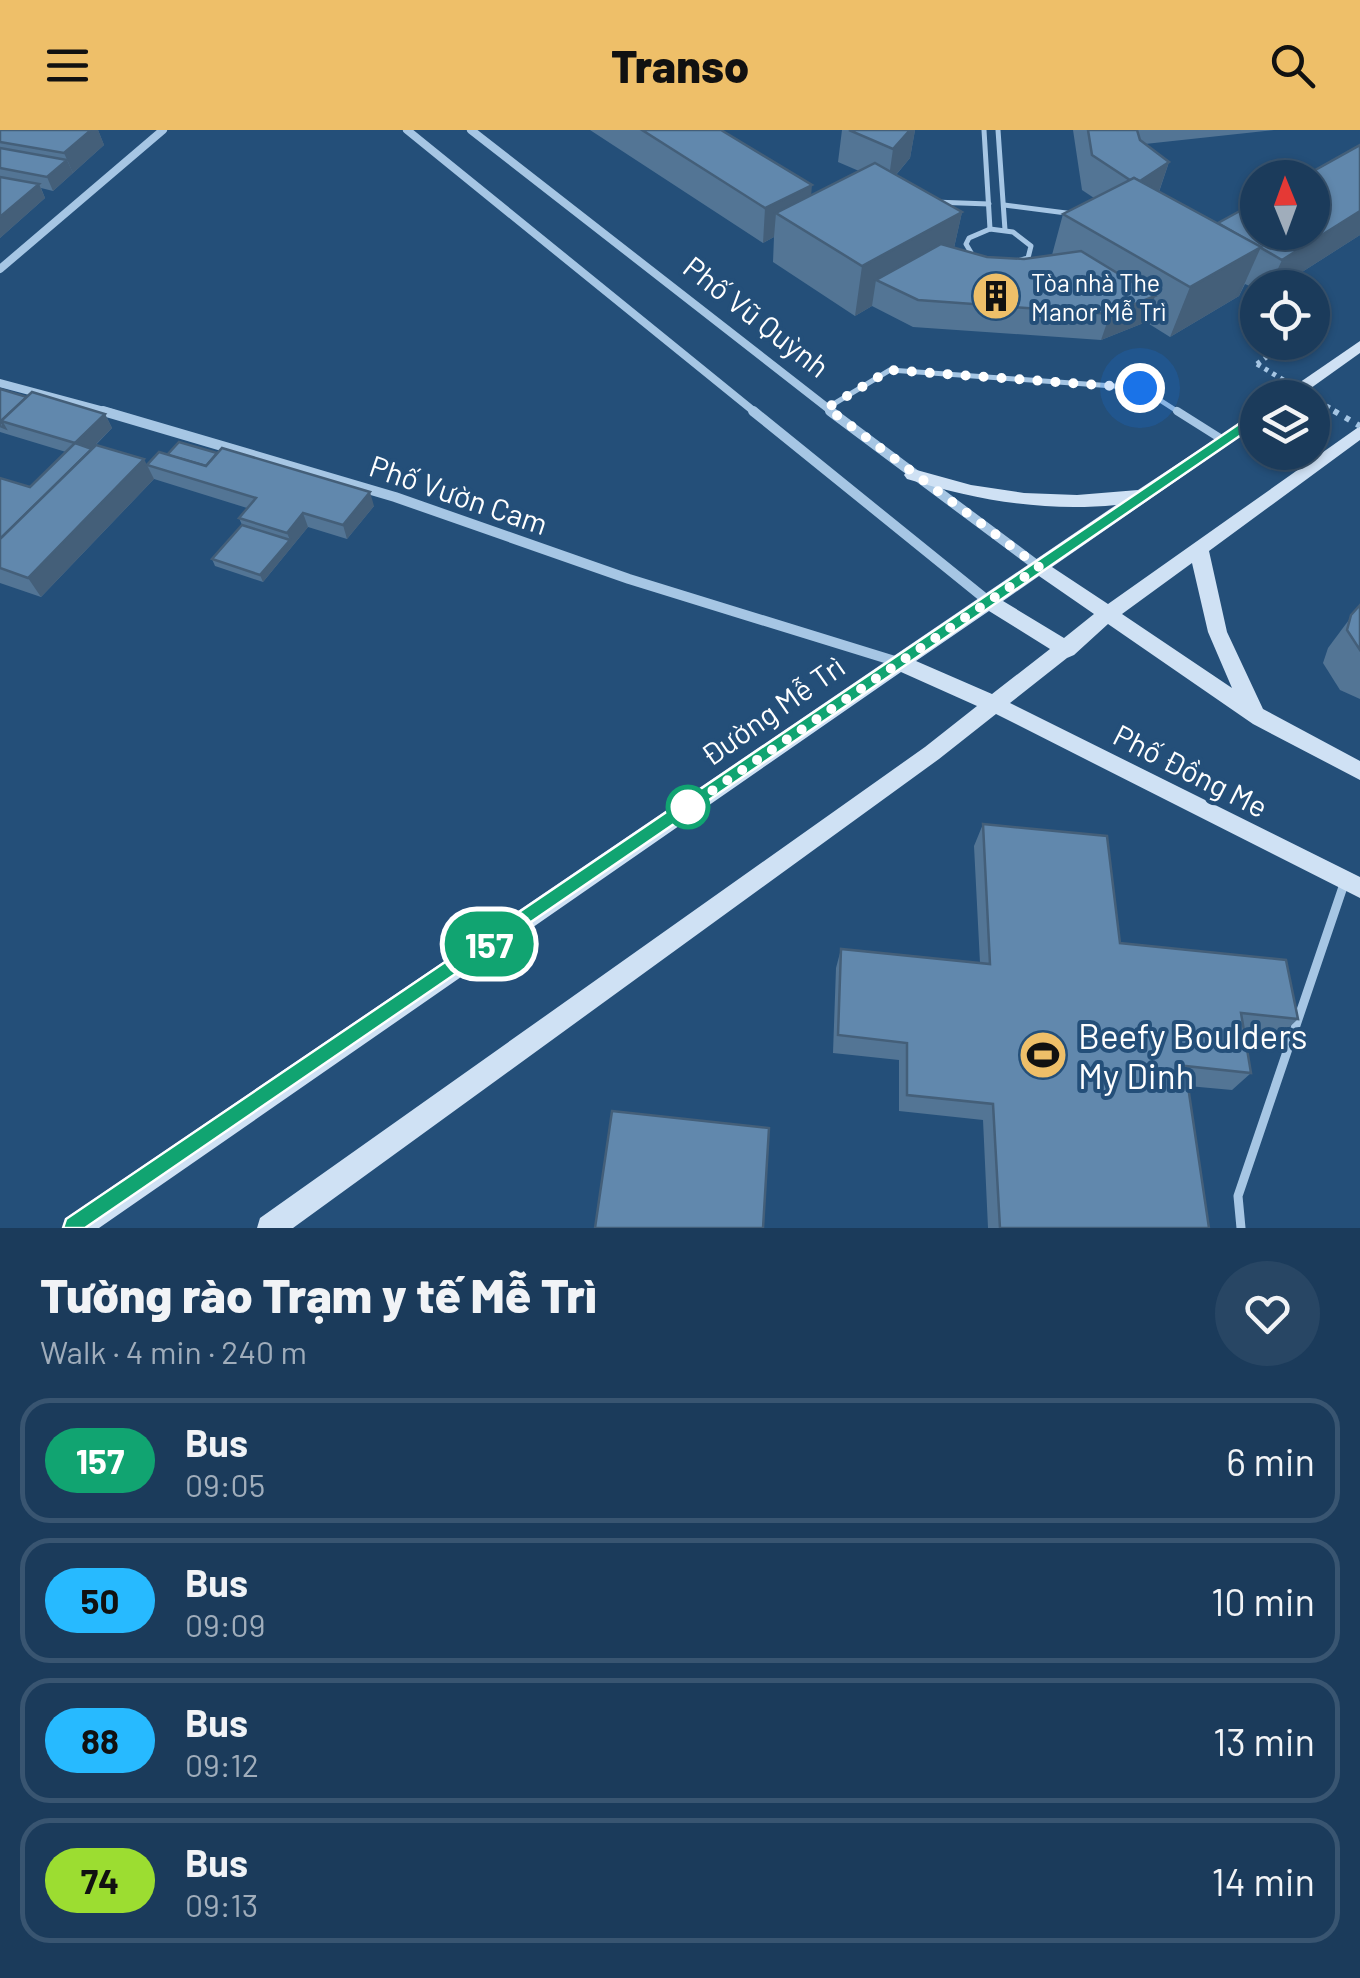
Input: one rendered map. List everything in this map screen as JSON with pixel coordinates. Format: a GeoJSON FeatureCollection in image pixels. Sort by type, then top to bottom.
{"type":"FeatureCollection","features":[{"type":"Feature","properties":{"kind":"main road"},"geometry":{"type":"LineString","coordinates":[[1311,380],[1360,346]]}},
{"type":"Feature","properties":{"kind":"main road","name":"Đường Mễ Trì"},"geometry":{"type":"LineString","coordinates":[[76,1228],[1240,428]]}},
{"type":"Feature","properties":{"kind":"main road"},"geometry":{"type":"LineString","coordinates":[[270,1228],[996,705],[1108,614],[1360,429]]}},
{"type":"Feature","properties":{"kind":"main road"},"geometry":{"type":"LineString","coordinates":[[914,475],[991,498],[1023,502],[1067,503],[1144,496]]}},
{"type":"Feature","properties":{"kind":"main road"},"geometry":{"type":"LineString","coordinates":[[1199,549],[1210,606],[1229,669],[1260,718]]}},
{"type":"Feature","properties":{"kind":"main road","name":"Phố Vũ Quỳnh"},"geometry":{"type":"LineString","coordinates":[[1039,567],[1108,614]]}},
{"type":"Feature","properties":{"kind":"main road"},"geometry":{"type":"LineString","coordinates":[[988,601],[1067,650]]}},
{"type":"Feature","properties":{"kind":"main road"},"geometry":{"type":"LineString","coordinates":[[1108,614],[1260,718],[1360,771]]}},
{"type":"Feature","properties":{"kind":"main road","name":"Phố Đồng Me"},"geometry":{"type":"LineString","coordinates":[[899,662],[996,705],[1352,884]]}},
{"type":"Feature","properties":{"kind":"street"},"geometry":{"type":"LineString","coordinates":[[0,269],[163,130]]}},
{"type":"Feature","properties":{"kind":"street"},"geometry":{"type":"LineString","coordinates":[[406,130],[988,601]]}},
{"type":"Feature","properties":{"kind":"street","name":"Phố Vũ Quỳnh"},"geometry":{"type":"LineString","coordinates":[[471,130],[914,475],[1039,567]]}},
{"type":"Feature","properties":{"kind":"street","name":"Phố Vườn Cam"},"geometry":{"type":"LineString","coordinates":[[0,384],[172,430],[395,497],[629,580],[899,662]]}},
{"type":"Feature","properties":{"kind":"lane"},"geometry":{"type":"LineString","coordinates":[[984,130],[990,228]]}},
{"type":"Feature","properties":{"kind":"lane"},"geometry":{"type":"LineString","coordinates":[[998,130],[1005,230]]}},
{"type":"Feature","properties":{"kind":"lane"},"geometry":{"type":"LineString","coordinates":[[921,204],[989,204]]}},
{"type":"Feature","properties":{"kind":"lane"},"geometry":{"type":"LineString","coordinates":[[1004,205],[1063,211],[1087,221]]}},
{"type":"Feature","properties":{"kind":"lane"},"geometry":{"type":"LineString","coordinates":[[990,228],[1020,235],[1031,246],[1028,258],[1002,266],[973,256],[966,244],[968,238],[990,228]]}},
{"type":"Feature","properties":{"kind":"lane"},"geometry":{"type":"LineString","coordinates":[[827,408],[890,370],[1140,388],[1223,440]]}},
{"type":"Feature","properties":{"kind":"lane"},"geometry":{"type":"LineString","coordinates":[[1241,1228],[1238,1196],[1352,884]]}},
{"type":"Feature","properties":{"kind":"path"},"geometry":{"type":"LineString","coordinates":[[1263,360],[1257,364],[1360,429]]}},
{"type":"Feature","properties":{"kind":"building"},"geometry":{"type":"Polygon","coordinates":[[[0,130],[91,130],[64,153],[0,142],[0,130]]]}},
{"type":"Feature","properties":{"kind":"building"},"geometry":{"type":"Polygon","coordinates":[[[642,130],[721,130],[812,185],[765,208],[642,130]]]}},
{"type":"Feature","properties":{"kind":"building"},"geometry":{"type":"Polygon","coordinates":[[[849,130],[910,130],[893,149],[849,130]]]}},
{"type":"Feature","properties":{"kind":"building"},"geometry":{"type":"Polygon","coordinates":[[[1088,130],[1137,130],[1140,140],[1169,162],[1140,181],[1130,180],[1092,155],[1088,130]]]}},
{"type":"Feature","properties":{"kind":"building"},"geometry":{"type":"Polygon","coordinates":[[[1360,145],[1360,211],[1330,230],[1330,162],[1360,145]]]}},
{"type":"Feature","properties":{"kind":"building"},"geometry":{"type":"Polygon","coordinates":[[[0,148],[67,160],[47,177],[0,168],[0,148]]]}},
{"type":"Feature","properties":{"kind":"building"},"geometry":{"type":"Polygon","coordinates":[[[875,163],[962,212],[862,266],[776,213],[875,163]]]}},
{"type":"Feature","properties":{"kind":"building"},"geometry":{"type":"Polygon","coordinates":[[[0,177],[39,184],[0,217],[0,177]]]}},
{"type":"Feature","properties":{"kind":"building"},"geometry":{"type":"Polygon","coordinates":[[[1134,178],[1240,236],[1240,250],[1256,250],[1190,287],[1063,214],[1134,178]]]}},
{"type":"Feature","properties":{"kind":"building"},"geometry":{"type":"Polygon","coordinates":[[[1240,211],[1240,236],[1218,223],[1240,211]]]}},
{"type":"Feature","properties":{"kind":"building"},"geometry":{"type":"Polygon","coordinates":[[[941,244],[987,257],[1024,259],[1081,251],[1155,296],[1110,314],[918,300],[876,280],[941,244]]]}},
{"type":"Feature","properties":{"kind":"building"},"geometry":{"type":"Polygon","coordinates":[[[1265,250],[1298,250],[1282,260],[1265,250]]]}},
{"type":"Feature","properties":{"kind":"building"},"geometry":{"type":"Polygon","coordinates":[[[0,389],[27,397],[1,421],[5,428],[0,426],[0,389]]]}},
{"type":"Feature","properties":{"kind":"building"},"geometry":{"type":"Polygon","coordinates":[[[32,392],[105,414],[75,443],[1,421],[32,392]]]}},
{"type":"Feature","properties":{"kind":"building"},"geometry":{"type":"Polygon","coordinates":[[[179,442],[217,453],[206,466],[167,455],[179,442]]]}},
{"type":"Feature","properties":{"kind":"building"},"geometry":{"type":"Polygon","coordinates":[[[75,443],[92,449],[0,539],[0,478],[30,487],[75,443]]]}},
{"type":"Feature","properties":{"kind":"building"},"geometry":{"type":"Polygon","coordinates":[[[96,445],[144,459],[28,578],[0,568],[0,539],[96,445]]]}},
{"type":"Feature","properties":{"kind":"building"},"geometry":{"type":"Polygon","coordinates":[[[222,448],[370,492],[343,525],[303,513],[287,533],[239,518],[256,498],[147,465],[159,452],[206,466],[222,448]]]}},
{"type":"Feature","properties":{"kind":"building"},"geometry":{"type":"Polygon","coordinates":[[[242,525],[290,540],[260,575],[212,559],[242,525]]]}},
{"type":"Feature","properties":{"kind":"building"},"geometry":{"type":"Polygon","coordinates":[[[1360,605],[1360,650],[1347,630],[1351,615],[1360,605]]]}},
{"type":"Feature","properties":{"kind":"building"},"geometry":{"type":"Polygon","coordinates":[[[983,824],[1107,836],[1120,943],[1286,960],[1298,1019],[1241,1013],[1251,1073],[1185,1066],[1209,1228],[1000,1228],[993,1104],[907,1095],[907,1043],[838,1035],[841,949],[990,964],[983,824]]]}},
{"type":"Feature","properties":{"kind":"building"},"geometry":{"type":"Polygon","coordinates":[[[612,1111],[769,1128],[763,1228],[595,1228],[612,1111]]]}},
{"type":"Feature","properties":{"kind":"bus line","name":"157"},"geometry":{"type":"LineString","coordinates":[[76,1228],[1240,429]]}},
{"type":"Feature","properties":{"kind":"place","name":"Tòa nhà The Manor Mễ Trì"},"geometry":{"type":"Point","coordinates":[996,296]}},
{"type":"Feature","properties":{"kind":"place","name":"Beefy Boulders My Dinh"},"geometry":{"type":"Point","coordinates":[1043,1055]}},
{"type":"Feature","properties":{"kind":"route"},"geometry":{"type":"LineString","coordinates":[[688,807],[678,814],[1039,567],[827,408],[890,370],[1140,388]]}}]}
